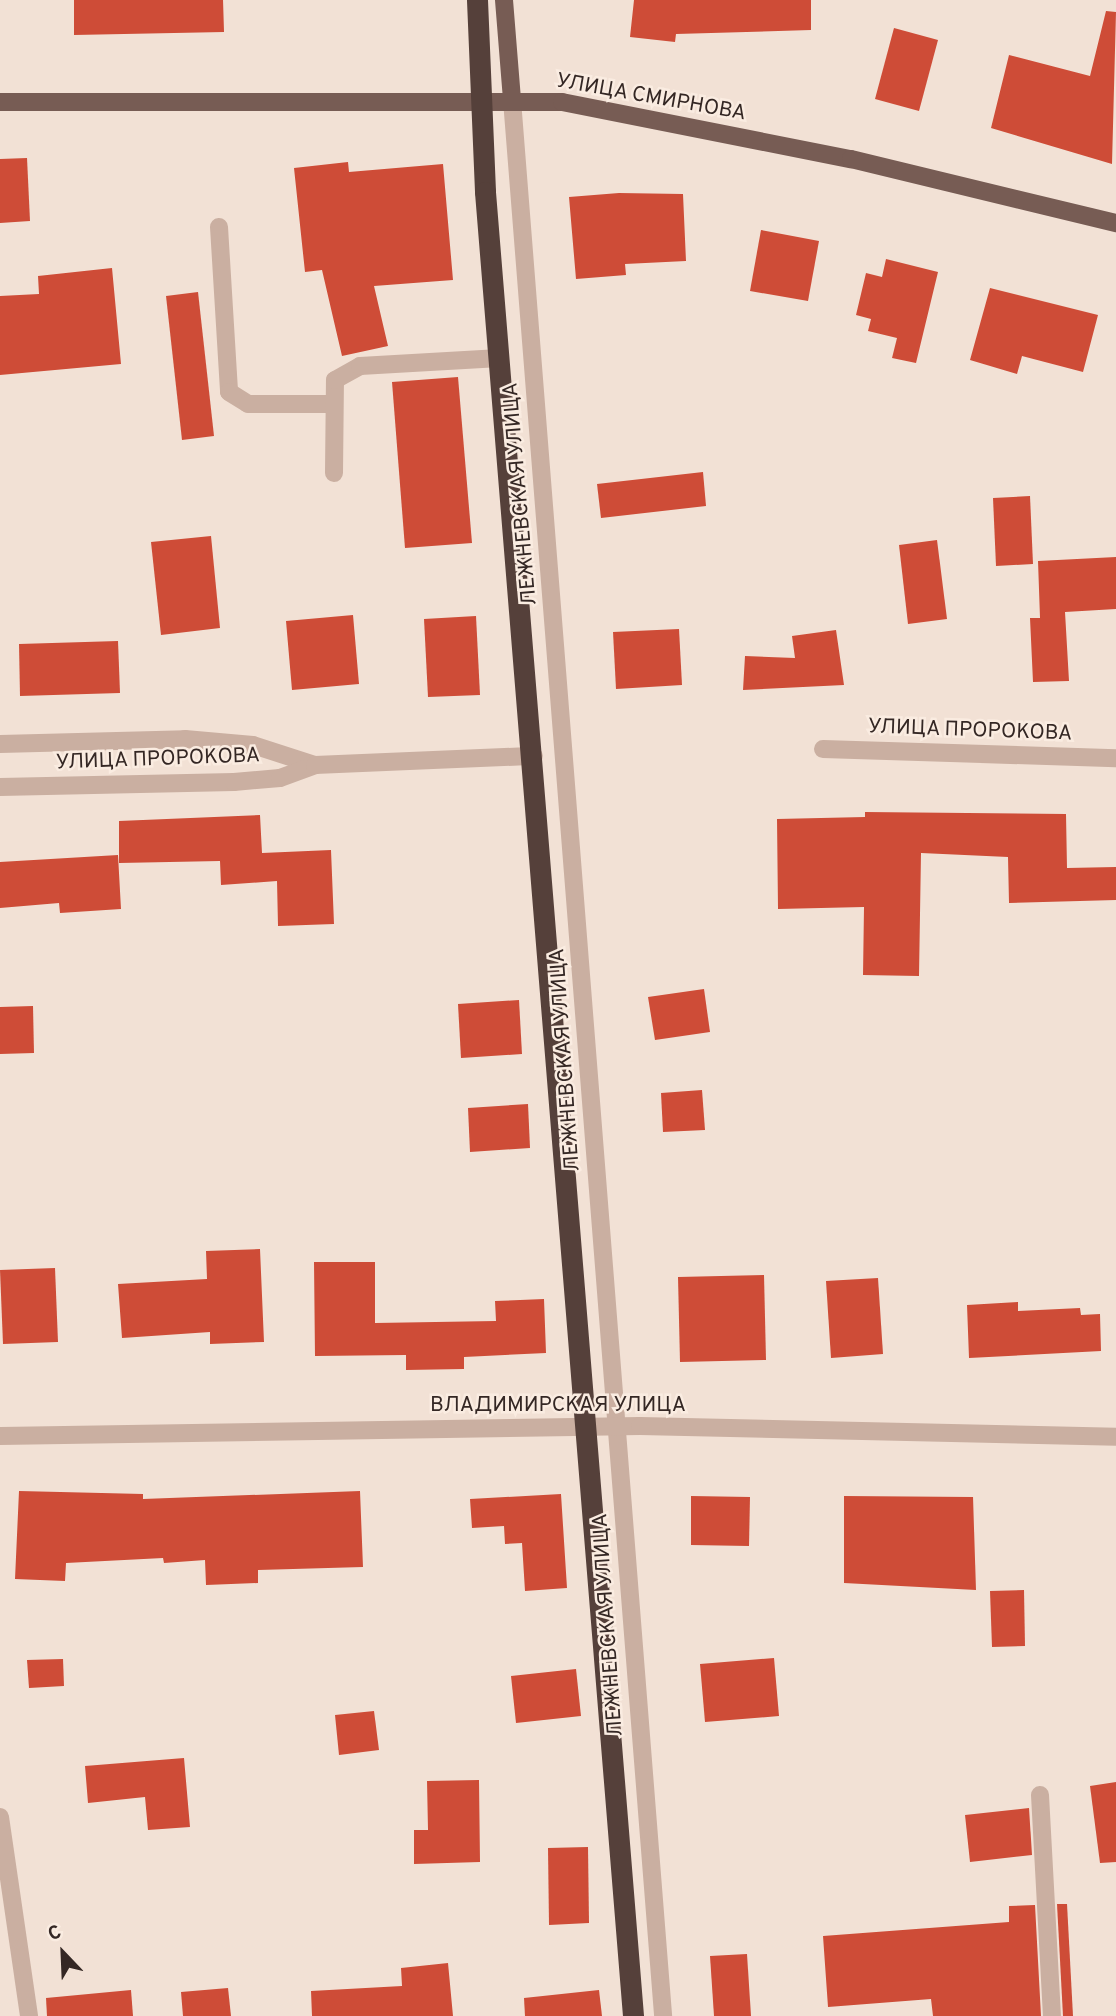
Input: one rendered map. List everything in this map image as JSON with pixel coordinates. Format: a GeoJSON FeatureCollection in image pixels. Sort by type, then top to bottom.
{"type":"FeatureCollection","features":[{"type":"Feature","properties":{"kind":"highway","name":"ЛЕЖНЕВСКАЯ УЛИЦА"},"geometry":{"type":"LineString","coordinates":[[477,0],[500,358],[633,2016]]}},
{"type":"Feature","properties":{"kind":"main road"},"geometry":{"type":"LineString","coordinates":[[504,0],[512,100]]}},
{"type":"Feature","properties":{"kind":"main road","name":"УЛИЦА СМИРНОВА"},"geometry":{"type":"LineString","coordinates":[[0,102],[562,102],[851,159],[1116,222]]}},
{"type":"Feature","properties":{"kind":"street","name":"ЛЕЖНЕВСКАЯ УЛИЦА"},"geometry":{"type":"LineString","coordinates":[[512,100],[619,1427],[663,2016]]}},
{"type":"Feature","properties":{"kind":"street"},"geometry":{"type":"LineString","coordinates":[[219,227],[229,392],[248,404],[331,404]]}},
{"type":"Feature","properties":{"kind":"street"},"geometry":{"type":"LineString","coordinates":[[334,473],[331,404],[335,380],[360,366],[500,358]]}},
{"type":"Feature","properties":{"kind":"street","name":"УЛИЦА ПРОРОКОВА"},"geometry":{"type":"LineString","coordinates":[[0,744],[185,739],[253,745],[315,765]]}},
{"type":"Feature","properties":{"kind":"street","name":"УЛИЦА ПРОРОКОВА"},"geometry":{"type":"LineString","coordinates":[[823,749],[1116,758]]}},
{"type":"Feature","properties":{"kind":"street","name":"УЛИЦА ПРОРОКОВА"},"geometry":{"type":"LineString","coordinates":[[0,787],[234,782],[280,778],[315,765],[534,756]]}},
{"type":"Feature","properties":{"kind":"street","name":"ВЛАДИМИРСКАЯ УЛИЦА"},"geometry":{"type":"LineString","coordinates":[[0,1436],[619,1427],[1116,1437]]}},
{"type":"Feature","properties":{"kind":"street"},"geometry":{"type":"LineString","coordinates":[[1040,1795],[1052,2016]]}},
{"type":"Feature","properties":{"kind":"street"},"geometry":{"type":"LineString","coordinates":[[0,1817],[29,2016]]}},
{"type":"Feature","properties":{"kind":"building"},"geometry":{"type":"Polygon","coordinates":[[[74,0],[223,0],[224,32],[74,35],[74,0]]]}},
{"type":"Feature","properties":{"kind":"building"},"geometry":{"type":"Polygon","coordinates":[[[634,0],[811,0],[811,30],[676,34],[675,42],[630,37],[634,0]]]}},
{"type":"Feature","properties":{"kind":"building"},"geometry":{"type":"Polygon","coordinates":[[[1106,11],[1116,12],[1112,164],[991,128],[1009,55],[1090,76],[1106,11]]]}},
{"type":"Feature","properties":{"kind":"building"},"geometry":{"type":"Polygon","coordinates":[[[894,28],[938,40],[919,111],[875,99],[894,28]]]}},
{"type":"Feature","properties":{"kind":"building"},"geometry":{"type":"Polygon","coordinates":[[[27,158],[30,221],[0,223],[0,159],[27,158]]]}},
{"type":"Feature","properties":{"kind":"building"},"geometry":{"type":"Polygon","coordinates":[[[348,162],[349,172],[443,164],[453,280],[374,286],[388,346],[342,356],[322,270],[305,272],[294,168],[348,162]]]}},
{"type":"Feature","properties":{"kind":"building"},"geometry":{"type":"Polygon","coordinates":[[[619,193],[683,194],[686,261],[625,264],[626,275],[576,279],[569,197],[619,193]]]}},
{"type":"Feature","properties":{"kind":"building"},"geometry":{"type":"Polygon","coordinates":[[[761,230],[819,241],[808,301],[750,291],[761,230]]]}},
{"type":"Feature","properties":{"kind":"building"},"geometry":{"type":"Polygon","coordinates":[[[886,259],[938,272],[916,363],[892,358],[897,338],[868,331],[871,319],[856,315],[866,273],[882,277],[886,259]]]}},
{"type":"Feature","properties":{"kind":"building"},"geometry":{"type":"Polygon","coordinates":[[[112,268],[121,364],[0,375],[0,296],[39,294],[38,276],[112,268]]]}},
{"type":"Feature","properties":{"kind":"building"},"geometry":{"type":"Polygon","coordinates":[[[990,288],[1098,315],[1083,372],[1022,356],[1017,374],[970,360],[990,288]]]}},
{"type":"Feature","properties":{"kind":"building"},"geometry":{"type":"Polygon","coordinates":[[[198,292],[214,436],[182,440],[166,296],[198,292]]]}},
{"type":"Feature","properties":{"kind":"building"},"geometry":{"type":"Polygon","coordinates":[[[458,377],[472,543],[405,548],[392,382],[458,377]]]}},
{"type":"Feature","properties":{"kind":"building"},"geometry":{"type":"Polygon","coordinates":[[[703,472],[706,506],[601,518],[597,484],[703,472]]]}},
{"type":"Feature","properties":{"kind":"building"},"geometry":{"type":"Polygon","coordinates":[[[1030,496],[1033,564],[996,566],[993,498],[1030,496]]]}},
{"type":"Feature","properties":{"kind":"building"},"geometry":{"type":"Polygon","coordinates":[[[211,536],[220,628],[161,635],[151,542],[211,536]]]}},
{"type":"Feature","properties":{"kind":"building"},"geometry":{"type":"Polygon","coordinates":[[[937,540],[947,619],[908,624],[899,545],[937,540]]]}},
{"type":"Feature","properties":{"kind":"building"},"geometry":{"type":"Polygon","coordinates":[[[1116,557],[1116,609],[1065,612],[1069,681],[1033,682],[1030,618],[1040,618],[1038,561],[1116,557]]]}},
{"type":"Feature","properties":{"kind":"building"},"geometry":{"type":"Polygon","coordinates":[[[353,615],[359,684],[292,690],[286,621],[353,615]]]}},
{"type":"Feature","properties":{"kind":"building"},"geometry":{"type":"Polygon","coordinates":[[[476,616],[480,695],[428,697],[424,619],[476,616]]]}},
{"type":"Feature","properties":{"kind":"building"},"geometry":{"type":"Polygon","coordinates":[[[679,629],[682,685],[616,689],[613,632],[679,629]]]}},
{"type":"Feature","properties":{"kind":"building"},"geometry":{"type":"Polygon","coordinates":[[[836,630],[844,685],[743,690],[745,656],[795,658],[792,636],[836,630]]]}},
{"type":"Feature","properties":{"kind":"building"},"geometry":{"type":"Polygon","coordinates":[[[118,641],[120,693],[20,696],[19,644],[118,641]]]}},
{"type":"Feature","properties":{"kind":"building"},"geometry":{"type":"Polygon","coordinates":[[[865,812],[1066,814],[1067,868],[1116,867],[1116,900],[1009,903],[1008,857],[921,853],[919,976],[863,975],[864,907],[778,909],[777,819],[865,817],[865,812]]]}},
{"type":"Feature","properties":{"kind":"building"},"geometry":{"type":"Polygon","coordinates":[[[260,815],[262,853],[331,850],[334,924],[278,926],[277,881],[221,885],[220,861],[119,863],[119,821],[260,815]]]}},
{"type":"Feature","properties":{"kind":"building"},"geometry":{"type":"Polygon","coordinates":[[[118,855],[121,909],[60,913],[59,903],[0,908],[0,862],[118,855]]]}},
{"type":"Feature","properties":{"kind":"building"},"geometry":{"type":"Polygon","coordinates":[[[704,989],[710,1032],[655,1040],[648,997],[704,989]]]}},
{"type":"Feature","properties":{"kind":"building"},"geometry":{"type":"Polygon","coordinates":[[[519,1000],[522,1054],[461,1058],[458,1004],[519,1000]]]}},
{"type":"Feature","properties":{"kind":"building"},"geometry":{"type":"Polygon","coordinates":[[[33,1006],[34,1053],[0,1054],[0,1007],[33,1006]]]}},
{"type":"Feature","properties":{"kind":"building"},"geometry":{"type":"Polygon","coordinates":[[[702,1090],[705,1130],[663,1132],[661,1093],[702,1090]]]}},
{"type":"Feature","properties":{"kind":"building"},"geometry":{"type":"Polygon","coordinates":[[[528,1104],[530,1148],[470,1152],[468,1108],[528,1104]]]}},
{"type":"Feature","properties":{"kind":"building"},"geometry":{"type":"Polygon","coordinates":[[[260,1249],[264,1342],[210,1344],[210,1332],[122,1338],[118,1284],[207,1279],[206,1251],[260,1249]]]}},
{"type":"Feature","properties":{"kind":"building"},"geometry":{"type":"Polygon","coordinates":[[[314,1262],[375,1262],[375,1323],[496,1321],[495,1301],[544,1299],[546,1353],[464,1357],[464,1369],[406,1370],[406,1355],[315,1356],[314,1262]]]}},
{"type":"Feature","properties":{"kind":"building"},"geometry":{"type":"Polygon","coordinates":[[[55,1268],[58,1342],[3,1344],[0,1270],[55,1268]]]}},
{"type":"Feature","properties":{"kind":"building"},"geometry":{"type":"Polygon","coordinates":[[[764,1275],[766,1360],[680,1362],[678,1277],[764,1275]]]}},
{"type":"Feature","properties":{"kind":"building"},"geometry":{"type":"Polygon","coordinates":[[[878,1278],[883,1354],[831,1358],[826,1281],[878,1278]]]}},
{"type":"Feature","properties":{"kind":"building"},"geometry":{"type":"Polygon","coordinates":[[[1018,1302],[1018,1311],[1080,1308],[1081,1315],[1100,1314],[1101,1351],[969,1358],[967,1305],[1018,1302]]]}},
{"type":"Feature","properties":{"kind":"building"},"geometry":{"type":"Polygon","coordinates":[[[19,1491],[143,1494],[143,1499],[360,1491],[363,1567],[258,1570],[258,1583],[206,1585],[205,1560],[164,1563],[163,1558],[66,1563],[65,1581],[15,1579],[19,1491]]]}},
{"type":"Feature","properties":{"kind":"building"},"geometry":{"type":"Polygon","coordinates":[[[561,1494],[567,1588],[525,1591],[522,1543],[505,1544],[504,1526],[472,1528],[470,1499],[561,1494]]]}},
{"type":"Feature","properties":{"kind":"building"},"geometry":{"type":"Polygon","coordinates":[[[691,1496],[750,1497],[749,1546],[691,1545],[691,1496]]]}},
{"type":"Feature","properties":{"kind":"building"},"geometry":{"type":"Polygon","coordinates":[[[844,1496],[973,1497],[976,1590],[844,1583],[844,1496]]]}},
{"type":"Feature","properties":{"kind":"building"},"geometry":{"type":"Polygon","coordinates":[[[1024,1590],[1025,1646],[992,1647],[990,1591],[1024,1590]]]}},
{"type":"Feature","properties":{"kind":"building"},"geometry":{"type":"Polygon","coordinates":[[[774,1658],[779,1716],[705,1722],[700,1664],[774,1658]]]}},
{"type":"Feature","properties":{"kind":"building"},"geometry":{"type":"Polygon","coordinates":[[[63,1659],[64,1686],[29,1688],[27,1660],[63,1659]]]}},
{"type":"Feature","properties":{"kind":"building"},"geometry":{"type":"Polygon","coordinates":[[[576,1669],[581,1716],[516,1723],[511,1676],[576,1669]]]}},
{"type":"Feature","properties":{"kind":"building"},"geometry":{"type":"Polygon","coordinates":[[[374,1711],[379,1750],[339,1755],[335,1715],[374,1711]]]}},
{"type":"Feature","properties":{"kind":"building"},"geometry":{"type":"Polygon","coordinates":[[[184,1758],[190,1827],[148,1830],[145,1797],[88,1803],[85,1766],[184,1758]]]}},
{"type":"Feature","properties":{"kind":"building"},"geometry":{"type":"Polygon","coordinates":[[[479,1780],[480,1862],[414,1864],[414,1830],[428,1830],[427,1781],[479,1780]]]}},
{"type":"Feature","properties":{"kind":"building"},"geometry":{"type":"Polygon","coordinates":[[[1116,1782],[1116,1862],[1100,1863],[1090,1786],[1116,1782]]]}},
{"type":"Feature","properties":{"kind":"building"},"geometry":{"type":"Polygon","coordinates":[[[1029,1808],[1032,1855],[970,1862],[965,1815],[1029,1808]]]}},
{"type":"Feature","properties":{"kind":"building"},"geometry":{"type":"Polygon","coordinates":[[[588,1847],[589,1923],[549,1925],[548,1848],[588,1847]]]}},
{"type":"Feature","properties":{"kind":"building"},"geometry":{"type":"Polygon","coordinates":[[[1057,1904],[1067,1904],[1073,2016],[1063,2016],[1057,1904]]]}},
{"type":"Feature","properties":{"kind":"building"},"geometry":{"type":"Polygon","coordinates":[[[1035,1905],[1041,2016],[933,2016],[931,1999],[828,2007],[823,1936],[1009,1922],[1009,1906],[1035,1905]]]}},
{"type":"Feature","properties":{"kind":"building"},"geometry":{"type":"Polygon","coordinates":[[[747,1954],[751,2016],[714,2016],[710,1956],[747,1954]]]}},
{"type":"Feature","properties":{"kind":"building"},"geometry":{"type":"Polygon","coordinates":[[[448,1963],[453,2016],[312,2016],[311,1991],[402,1986],[401,1968],[448,1963]]]}},
{"type":"Feature","properties":{"kind":"building"},"geometry":{"type":"Polygon","coordinates":[[[228,1988],[231,2016],[183,2016],[181,1992],[228,1988]]]}},
{"type":"Feature","properties":{"kind":"building"},"geometry":{"type":"Polygon","coordinates":[[[131,1990],[133,2016],[47,2016],[46,1998],[131,1990]]]}},
{"type":"Feature","properties":{"kind":"building"},"geometry":{"type":"Polygon","coordinates":[[[599,1990],[602,2016],[525,2016],[524,1998],[599,1990]]]}}]}
